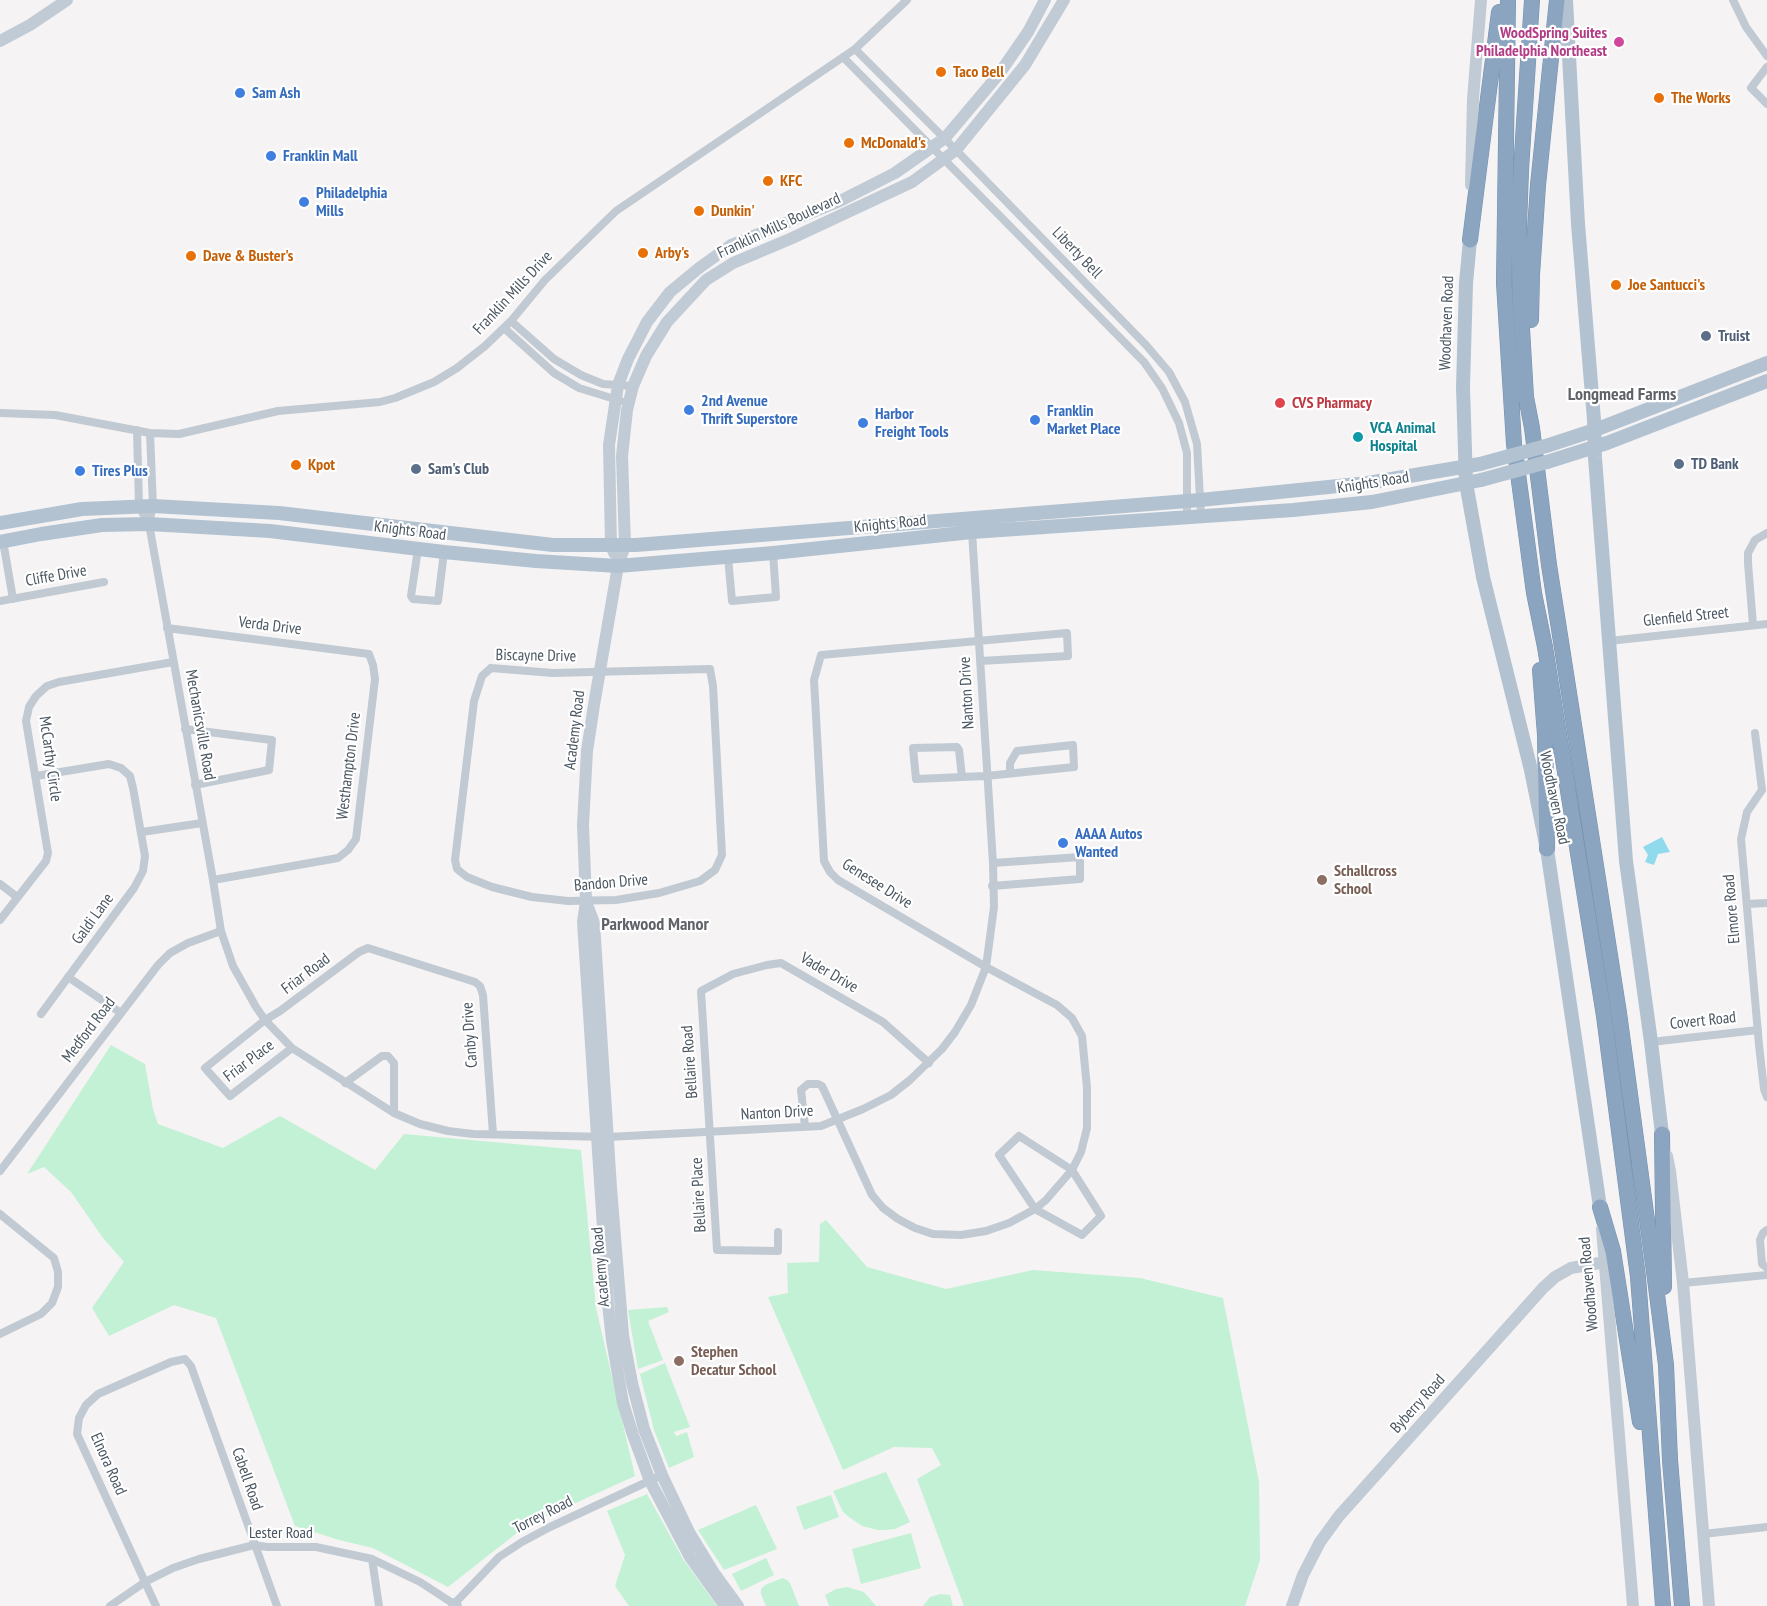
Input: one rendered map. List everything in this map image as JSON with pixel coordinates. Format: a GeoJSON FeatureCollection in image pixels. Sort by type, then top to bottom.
{"type":"FeatureCollection","features":[{"type":"Feature","properties":{"kind":"highway"},"geometry":{"type":"LineString","coordinates":[[1470,240],[1500,0]]}},
{"type":"Feature","properties":{"kind":"highway","name":"Woodhaven Road"},"geometry":{"type":"LineString","coordinates":[[1508,0],[1504,283],[1514,444],[1534,593],[1545,647],[1604,1016],[1638,1277],[1663,1606]]}},
{"type":"Feature","properties":{"kind":"highway","name":"Woodhaven Road"},"geometry":{"type":"LineString","coordinates":[[1532,0],[1519,226],[1526,397],[1619,1013],[1665,1365],[1682,1606]]}},
{"type":"Feature","properties":{"kind":"highway"},"geometry":{"type":"LineString","coordinates":[[1532,428],[1534,395],[1532,275],[1538,185],[1557,0]]}},
{"type":"Feature","properties":{"kind":"highway"},"geometry":{"type":"LineString","coordinates":[[1534,593],[1545,735],[1547,849]]}},
{"type":"Feature","properties":{"kind":"highway"},"geometry":{"type":"LineString","coordinates":[[1662,1134],[1665,1365]]}},
{"type":"Feature","properties":{"kind":"highway"},"geometry":{"type":"LineString","coordinates":[[1600,1207],[1613,1251],[1622,1300],[1661,1575]]}},
{"type":"Feature","properties":{"kind":"main road"},"geometry":{"type":"LineString","coordinates":[[0,41],[30,25],[67,0]]}},
{"type":"Feature","properties":{"kind":"main road","name":"Franklin Mills Boulevard"},"geometry":{"type":"LineString","coordinates":[[611,545],[609,445],[618,385],[647,322],[670,292],[731,245],[840,201],[886,177],[945,138],[999,74],[1028,32],[1045,0]]}},
{"type":"Feature","properties":{"kind":"main road","name":"Franklin Mills Boulevard"},"geometry":{"type":"LineString","coordinates":[[625,545],[622,456],[629,402],[646,356],[667,322],[706,280],[732,263],[790,239],[912,182],[956,150],[1025,65],[1064,0]]}},
{"type":"Feature","properties":{"kind":"main road","name":"Woodhaven Road"},"geometry":{"type":"LineString","coordinates":[[1480,0],[1473,95],[1470,240],[1466,283],[1463,387],[1466,483],[1483,577],[1531,770],[1547,849],[1600,1207],[1633,1606]]}},
{"type":"Feature","properties":{"kind":"main road"},"geometry":{"type":"LineString","coordinates":[[1566,0],[1578,224],[1626,861],[1662,1134],[1670,1171],[1683,1283],[1709,1606]]}},
{"type":"Feature","properties":{"kind":"main road","name":"Knights Road"},"geometry":{"type":"LineString","coordinates":[[0,523],[82,509],[146,506],[279,513],[553,545],[625,545],[1193,500],[1368,483],[1480,464],[1595,430],[1767,363]]}},
{"type":"Feature","properties":{"kind":"main road","name":"Knights Road"},"geometry":{"type":"LineString","coordinates":[[2,541],[102,525],[149,524],[270,531],[444,552],[618,566],[773,553],[972,532],[1293,510],[1372,502],[1481,480],[1595,447],[1767,381]]}},
{"type":"Feature","properties":{"kind":"main road"},"geometry":{"type":"LineString","coordinates":[[1672,399],[1678,415]]}},
{"type":"Feature","properties":{"kind":"main road"},"geometry":{"type":"LineString","coordinates":[[418,549],[420,529]]}},
{"type":"Feature","properties":{"kind":"main road","name":"Academy Road"},"geometry":{"type":"LineString","coordinates":[[611,545],[618,566]]}},
{"type":"Feature","properties":{"kind":"main road","name":"Academy Road"},"geometry":{"type":"LineString","coordinates":[[625,545],[618,566],[587,751],[583,840],[586,901],[583,922],[602,1137],[623,1335],[644,1429],[662,1475],[689,1532],[738,1606]]}},
{"type":"Feature","properties":{"kind":"main road","name":"Academy Road"},"geometry":{"type":"LineString","coordinates":[[602,1137],[608,1304],[623,1402],[650,1480],[690,1557],[725,1606]]}},
{"type":"Feature","properties":{"kind":"main road","name":"Byberry Road"},"geometry":{"type":"LineString","coordinates":[[1292,1606],[1303,1575],[1320,1542],[1339,1516],[1543,1288],[1555,1277],[1571,1268],[1605,1262]]}},
{"type":"Feature","properties":{"kind":"street","name":"Franklin Mills Drive"},"geometry":{"type":"LineString","coordinates":[[0,413],[54,415],[150,433],[179,434],[278,411],[361,405],[395,398],[434,382],[457,368],[512,321],[545,280],[616,211],[855,49],[907,0]]}},
{"type":"Feature","properties":{"kind":"street"},"geometry":{"type":"LineString","coordinates":[[1733,0],[1746,27],[1767,56]]}},
{"type":"Feature","properties":{"kind":"street","name":"Liberty Bell"},"geometry":{"type":"LineString","coordinates":[[855,49],[945,138],[1146,345],[1169,372],[1185,402],[1197,444],[1194,517]]}},
{"type":"Feature","properties":{"kind":"street","name":"Liberty Bell"},"geometry":{"type":"LineString","coordinates":[[843,57],[1144,362],[1162,388],[1179,423],[1187,453],[1194,517]]}},
{"type":"Feature","properties":{"kind":"street"},"geometry":{"type":"LineString","coordinates":[[1767,67],[1750,88],[1767,105]]}},
{"type":"Feature","properties":{"kind":"street"},"geometry":{"type":"LineString","coordinates":[[512,321],[560,363],[580,375],[603,384],[633,386]]}},
{"type":"Feature","properties":{"kind":"street"},"geometry":{"type":"LineString","coordinates":[[504,328],[554,373],[579,388],[629,402]]}},
{"type":"Feature","properties":{"kind":"street"},"geometry":{"type":"LineString","coordinates":[[136,430],[149,524]]}},
{"type":"Feature","properties":{"kind":"street"},"geometry":{"type":"LineString","coordinates":[[146,506],[150,433]]}},
{"type":"Feature","properties":{"kind":"street","name":"Mechanicsville Road"},"geometry":{"type":"LineString","coordinates":[[149,524],[221,931]]}},
{"type":"Feature","properties":{"kind":"street","name":"Nanton Drive"},"geometry":{"type":"LineString","coordinates":[[221,931],[244,988],[266,1020],[292,1048],[394,1113],[420,1124],[448,1131],[602,1137],[821,1126],[891,1095],[929,1063],[955,1032],[971,1005],[986,967],[994,907],[993,863],[972,532]]}},
{"type":"Feature","properties":{"kind":"street"},"geometry":{"type":"LineString","coordinates":[[1753,625],[1748,553],[1755,540],[1767,533]]}},
{"type":"Feature","properties":{"kind":"street","name":"Cliffe Drive"},"geometry":{"type":"LineString","coordinates":[[2,541],[13,598]]}},
{"type":"Feature","properties":{"kind":"street"},"geometry":{"type":"LineString","coordinates":[[418,549],[411,596],[413,599],[438,601],[444,552]]}},
{"type":"Feature","properties":{"kind":"street"},"geometry":{"type":"LineString","coordinates":[[728,557],[732,601],[776,597],[773,553]]}},
{"type":"Feature","properties":{"kind":"street","name":"Cliffe Drive"},"geometry":{"type":"LineString","coordinates":[[0,602],[104,582]]}},
{"type":"Feature","properties":{"kind":"street","name":"Glenfield Street"},"geometry":{"type":"LineString","coordinates":[[1609,641],[1767,624]]}},
{"type":"Feature","properties":{"kind":"street","name":"Verda Drive"},"geometry":{"type":"LineString","coordinates":[[167,628],[369,654]]}},
{"type":"Feature","properties":{"kind":"street"},"geometry":{"type":"LineString","coordinates":[[978,642],[1067,633],[1068,656],[980,661]]}},
{"type":"Feature","properties":{"kind":"street","name":"Genesee Drive"},"geometry":{"type":"LineString","coordinates":[[978,642],[821,655],[814,680],[824,861],[838,880],[986,967],[1057,1005],[1070,1017],[1082,1036],[1088,1128],[1081,1152],[1072,1170]]}},
{"type":"Feature","properties":{"kind":"street","name":"Westhampton Drive"},"geometry":{"type":"LineString","coordinates":[[213,880],[338,858],[356,839],[375,679],[369,654]]}},
{"type":"Feature","properties":{"kind":"street","name":"McCarthy Circle"},"geometry":{"type":"LineString","coordinates":[[0,920],[46,861],[48,853],[26,721],[28,707],[47,686],[58,682],[173,662]]}},
{"type":"Feature","properties":{"kind":"street","name":"Biscayne Drive"},"geometry":{"type":"LineString","coordinates":[[456,864],[472,717],[482,676],[490,668],[553,673],[711,670]]}},
{"type":"Feature","properties":{"kind":"street","name":"Bandon Drive"},"geometry":{"type":"LineString","coordinates":[[456,864],[457,869],[467,877],[492,887],[531,897],[568,901],[616,900],[659,893],[700,881],[715,870],[722,855],[711,670]]}},
{"type":"Feature","properties":{"kind":"street"},"geometry":{"type":"LineString","coordinates":[[186,729],[272,740],[269,770],[195,785]]}},
{"type":"Feature","properties":{"kind":"street"},"geometry":{"type":"LineString","coordinates":[[1755,733],[1764,788]]}},
{"type":"Feature","properties":{"kind":"street"},"geometry":{"type":"LineString","coordinates":[[962,777],[957,747],[913,748],[916,779],[986,776],[1074,767],[1073,746],[1017,752],[1012,758],[1010,773]]}},
{"type":"Feature","properties":{"kind":"street","name":"Galdi Lane"},"geometry":{"type":"LineString","coordinates":[[36,776],[109,764],[121,768],[130,776],[145,856],[143,870],[134,888],[41,1014]]}},
{"type":"Feature","properties":{"kind":"street","name":"Elmore Road"},"geometry":{"type":"LineString","coordinates":[[1764,788],[1747,812],[1741,839],[1758,1030],[1763,1045],[1764,1089],[1767,1097]]}},
{"type":"Feature","properties":{"kind":"street"},"geometry":{"type":"LineString","coordinates":[[142,832],[202,823]]}},
{"type":"Feature","properties":{"kind":"street"},"geometry":{"type":"LineString","coordinates":[[992,886],[1080,879],[1080,857],[993,863]]}},
{"type":"Feature","properties":{"kind":"street"},"geometry":{"type":"LineString","coordinates":[[0,884],[18,897]]}},
{"type":"Feature","properties":{"kind":"street"},"geometry":{"type":"LineString","coordinates":[[1747,904],[1767,903]]}},
{"type":"Feature","properties":{"kind":"street","name":"Medford Road"},"geometry":{"type":"LineString","coordinates":[[0,1171],[158,965],[170,953],[188,943],[221,931]]}},
{"type":"Feature","properties":{"kind":"street","name":"Canby Drive"},"geometry":{"type":"LineString","coordinates":[[363,951],[368,948],[475,982],[480,986],[483,995],[493,1134]]}},
{"type":"Feature","properties":{"kind":"street","name":"Friar Road"},"geometry":{"type":"LineString","coordinates":[[266,1020],[363,951]]}},
{"type":"Feature","properties":{"kind":"street","name":"Vader Drive"},"geometry":{"type":"LineString","coordinates":[[701,991],[733,974],[767,964],[781,963],[883,1022],[929,1063]]}},
{"type":"Feature","properties":{"kind":"street"},"geometry":{"type":"LineString","coordinates":[[68,977],[120,1013]]}},
{"type":"Feature","properties":{"kind":"street","name":"Bellaire Road"},"geometry":{"type":"LineString","coordinates":[[701,991],[710,1131]]}},
{"type":"Feature","properties":{"kind":"street","name":"Covert Road"},"geometry":{"type":"LineString","coordinates":[[1757,1016],[1767,1015]]}},
{"type":"Feature","properties":{"kind":"street","name":"Friar Place"},"geometry":{"type":"LineString","coordinates":[[266,1020],[205,1068],[230,1096],[292,1048]]}},
{"type":"Feature","properties":{"kind":"street","name":"Covert Road"},"geometry":{"type":"LineString","coordinates":[[1651,1042],[1758,1030]]}},
{"type":"Feature","properties":{"kind":"street"},"geometry":{"type":"LineString","coordinates":[[345,1083],[382,1056],[388,1056],[394,1063],[394,1113]]}},
{"type":"Feature","properties":{"kind":"street"},"geometry":{"type":"LineString","coordinates":[[805,1127],[801,1090],[808,1084],[818,1084],[822,1086],[872,1195],[883,1208],[898,1219],[915,1228],[933,1233],[969,1234],[1009,1223],[1035,1209],[1060,1186],[1072,1170]]}},
{"type":"Feature","properties":{"kind":"street","name":"Bellaire Place"},"geometry":{"type":"LineString","coordinates":[[710,1131],[717,1251],[778,1251],[778,1232]]}},
{"type":"Feature","properties":{"kind":"street"},"geometry":{"type":"LineString","coordinates":[[1019,1136],[1072,1170],[1101,1216],[1082,1235],[1035,1209],[999,1155],[1019,1136]]}},
{"type":"Feature","properties":{"kind":"street"},"geometry":{"type":"LineString","coordinates":[[0,1214],[54,1258],[58,1272],[58,1287],[52,1303],[41,1314],[0,1334]]}},
{"type":"Feature","properties":{"kind":"street"},"geometry":{"type":"LineString","coordinates":[[1767,1230],[1760,1240],[1762,1264],[1767,1268]]}},
{"type":"Feature","properties":{"kind":"street"},"geometry":{"type":"LineString","coordinates":[[1683,1283],[1767,1275]]}},
{"type":"Feature","properties":{"kind":"street","name":"Elnora Road"},"geometry":{"type":"LineString","coordinates":[[156,1606],[77,1434],[79,1418],[86,1405],[98,1394],[171,1362],[185,1359],[188,1362]]}},
{"type":"Feature","properties":{"kind":"street","name":"Cabell Road"},"geometry":{"type":"LineString","coordinates":[[188,1362],[277,1606]]}},
{"type":"Feature","properties":{"kind":"street","name":"Torrey Road"},"geometry":{"type":"LineString","coordinates":[[455,1605],[500,1557],[522,1542],[662,1475]]}},
{"type":"Feature","properties":{"kind":"street"},"geometry":{"type":"LineString","coordinates":[[1703,1534],[1767,1527]]}},
{"type":"Feature","properties":{"kind":"street","name":"Lester Road"},"geometry":{"type":"LineString","coordinates":[[110,1606],[145,1582],[173,1568],[254,1545],[316,1547],[372,1559],[420,1582],[455,1605]]}},
{"type":"Feature","properties":{"kind":"street"},"geometry":{"type":"LineString","coordinates":[[372,1559],[379,1606]]}},
{"type":"Feature","properties":{"kind":"green space"},"geometry":{"type":"Polygon","coordinates":[[[111,1045],[145,1064],[158,1124],[223,1148],[280,1116],[375,1170],[404,1134],[581,1150],[596,1308],[635,1476],[527,1525],[448,1587],[373,1548],[295,1526],[216,1318],[174,1305],[109,1336],[92,1308],[124,1262],[103,1238],[71,1192],[44,1167],[27,1174],[111,1045]]]}},
{"type":"Feature","properties":{"kind":"green space"},"geometry":{"type":"Polygon","coordinates":[[[826,1220],[867,1267],[946,1289],[1033,1270],[1140,1278],[1223,1298],[1259,1482],[1260,1560],[1245,1606],[964,1606],[917,1479],[941,1465],[932,1448],[894,1447],[843,1470],[768,1297],[788,1293],[787,1263],[819,1262],[820,1224],[826,1220]]]}},
{"type":"Feature","properties":{"kind":"green space"},"geometry":{"type":"Polygon","coordinates":[[[667,1307],[669,1312],[648,1321],[663,1360],[638,1369],[628,1310],[667,1307]]]}},
{"type":"Feature","properties":{"kind":"green space"},"geometry":{"type":"Polygon","coordinates":[[[665,1363],[690,1427],[674,1432],[676,1436],[687,1432],[694,1457],[669,1468],[654,1430],[640,1374],[665,1363]]]}},
{"type":"Feature","properties":{"kind":"green space"},"geometry":{"type":"Polygon","coordinates":[[[886,1472],[910,1522],[895,1529],[886,1530],[862,1526],[843,1512],[833,1491],[886,1472]]]}},
{"type":"Feature","properties":{"kind":"green space"},"geometry":{"type":"Polygon","coordinates":[[[647,1494],[683,1559],[717,1606],[629,1606],[615,1586],[625,1555],[607,1511],[647,1494]]]}},
{"type":"Feature","properties":{"kind":"green space"},"geometry":{"type":"Polygon","coordinates":[[[831,1495],[839,1517],[804,1530],[796,1507],[831,1495]]]}},
{"type":"Feature","properties":{"kind":"green space"},"geometry":{"type":"Polygon","coordinates":[[[756,1505],[777,1549],[724,1570],[698,1530],[756,1505]]]}},
{"type":"Feature","properties":{"kind":"green space"},"geometry":{"type":"Polygon","coordinates":[[[911,1533],[921,1568],[861,1584],[852,1549],[911,1533]]]}},
{"type":"Feature","properties":{"kind":"green space"},"geometry":{"type":"Polygon","coordinates":[[[766,1558],[774,1575],[741,1591],[732,1574],[766,1558]]]}},
{"type":"Feature","properties":{"kind":"green space"},"geometry":{"type":"Polygon","coordinates":[[[783,1578],[790,1583],[799,1606],[766,1606],[761,1589],[783,1578]]]}},
{"type":"Feature","properties":{"kind":"green space"},"geometry":{"type":"Polygon","coordinates":[[[847,1587],[864,1592],[876,1606],[829,1606],[825,1595],[836,1589],[847,1587]]]}},
{"type":"Feature","properties":{"kind":"green space"},"geometry":{"type":"Polygon","coordinates":[[[940,1594],[950,1595],[953,1606],[923,1606],[930,1597],[940,1594]]]}},
{"type":"Feature","properties":{"kind":"water"},"geometry":{"type":"Polygon","coordinates":[[[1662,837],[1670,852],[1658,854],[1654,865],[1645,862],[1648,855],[1643,847],[1662,837]]]}},
{"type":"Feature","properties":{"kind":"place","name":"WoodSpring Suites Philadelphia Northeast"},"geometry":{"type":"Point","coordinates":[1619,42]}},
{"type":"Feature","properties":{"kind":"place","name":"Taco Bell"},"geometry":{"type":"Point","coordinates":[941,72]}},
{"type":"Feature","properties":{"kind":"place","name":"Sam Ash"},"geometry":{"type":"Point","coordinates":[240,93]}},
{"type":"Feature","properties":{"kind":"place","name":"The Works"},"geometry":{"type":"Point","coordinates":[1659,98]}},
{"type":"Feature","properties":{"kind":"place","name":"McDonald's"},"geometry":{"type":"Point","coordinates":[849,143]}},
{"type":"Feature","properties":{"kind":"place","name":"Franklin Mall"},"geometry":{"type":"Point","coordinates":[271,156]}},
{"type":"Feature","properties":{"kind":"place","name":"KFC"},"geometry":{"type":"Point","coordinates":[768,181]}},
{"type":"Feature","properties":{"kind":"place","name":"Philadelphia Mills"},"geometry":{"type":"Point","coordinates":[304,202]}},
{"type":"Feature","properties":{"kind":"place","name":"Dunkin'"},"geometry":{"type":"Point","coordinates":[699,211]}},
{"type":"Feature","properties":{"kind":"place","name":"Arby's"},"geometry":{"type":"Point","coordinates":[643,253]}},
{"type":"Feature","properties":{"kind":"place","name":"Dave & Buster's"},"geometry":{"type":"Point","coordinates":[191,256]}},
{"type":"Feature","properties":{"kind":"place","name":"Joe Santucci's"},"geometry":{"type":"Point","coordinates":[1616,285]}},
{"type":"Feature","properties":{"kind":"place","name":"Truist"},"geometry":{"type":"Point","coordinates":[1706,336]}},
{"type":"Feature","properties":{"kind":"place","name":"CVS Pharmacy"},"geometry":{"type":"Point","coordinates":[1280,403]}},
{"type":"Feature","properties":{"kind":"place","name":"2nd Avenue Thrift Superstore"},"geometry":{"type":"Point","coordinates":[689,410]}},
{"type":"Feature","properties":{"kind":"place","name":"Franklin Market Place"},"geometry":{"type":"Point","coordinates":[1035,420]}},
{"type":"Feature","properties":{"kind":"place","name":"Harbor Freight Tools"},"geometry":{"type":"Point","coordinates":[863,423]}},
{"type":"Feature","properties":{"kind":"place","name":"VCA Animal Hospital"},"geometry":{"type":"Point","coordinates":[1358,437]}},
{"type":"Feature","properties":{"kind":"place","name":"TD Bank"},"geometry":{"type":"Point","coordinates":[1679,464]}},
{"type":"Feature","properties":{"kind":"place","name":"Kpot"},"geometry":{"type":"Point","coordinates":[296,465]}},
{"type":"Feature","properties":{"kind":"place","name":"Sam's Club"},"geometry":{"type":"Point","coordinates":[416,469]}},
{"type":"Feature","properties":{"kind":"place","name":"Tires Plus"},"geometry":{"type":"Point","coordinates":[80,471]}},
{"type":"Feature","properties":{"kind":"place","name":"AAAA Autos Wanted"},"geometry":{"type":"Point","coordinates":[1063,843]}},
{"type":"Feature","properties":{"kind":"place","name":"Schallcross School"},"geometry":{"type":"Point","coordinates":[1322,880]}},
{"type":"Feature","properties":{"kind":"place","name":"Stephen Decatur School"},"geometry":{"type":"Point","coordinates":[679,1361]}},
{"type":"Feature","properties":{"kind":"district","name":"Longmead Farms"},"geometry":{"type":"Point","coordinates":[1622,395]}},
{"type":"Feature","properties":{"kind":"district","name":"Parkwood Manor"},"geometry":{"type":"Point","coordinates":[655,925]}}]}
